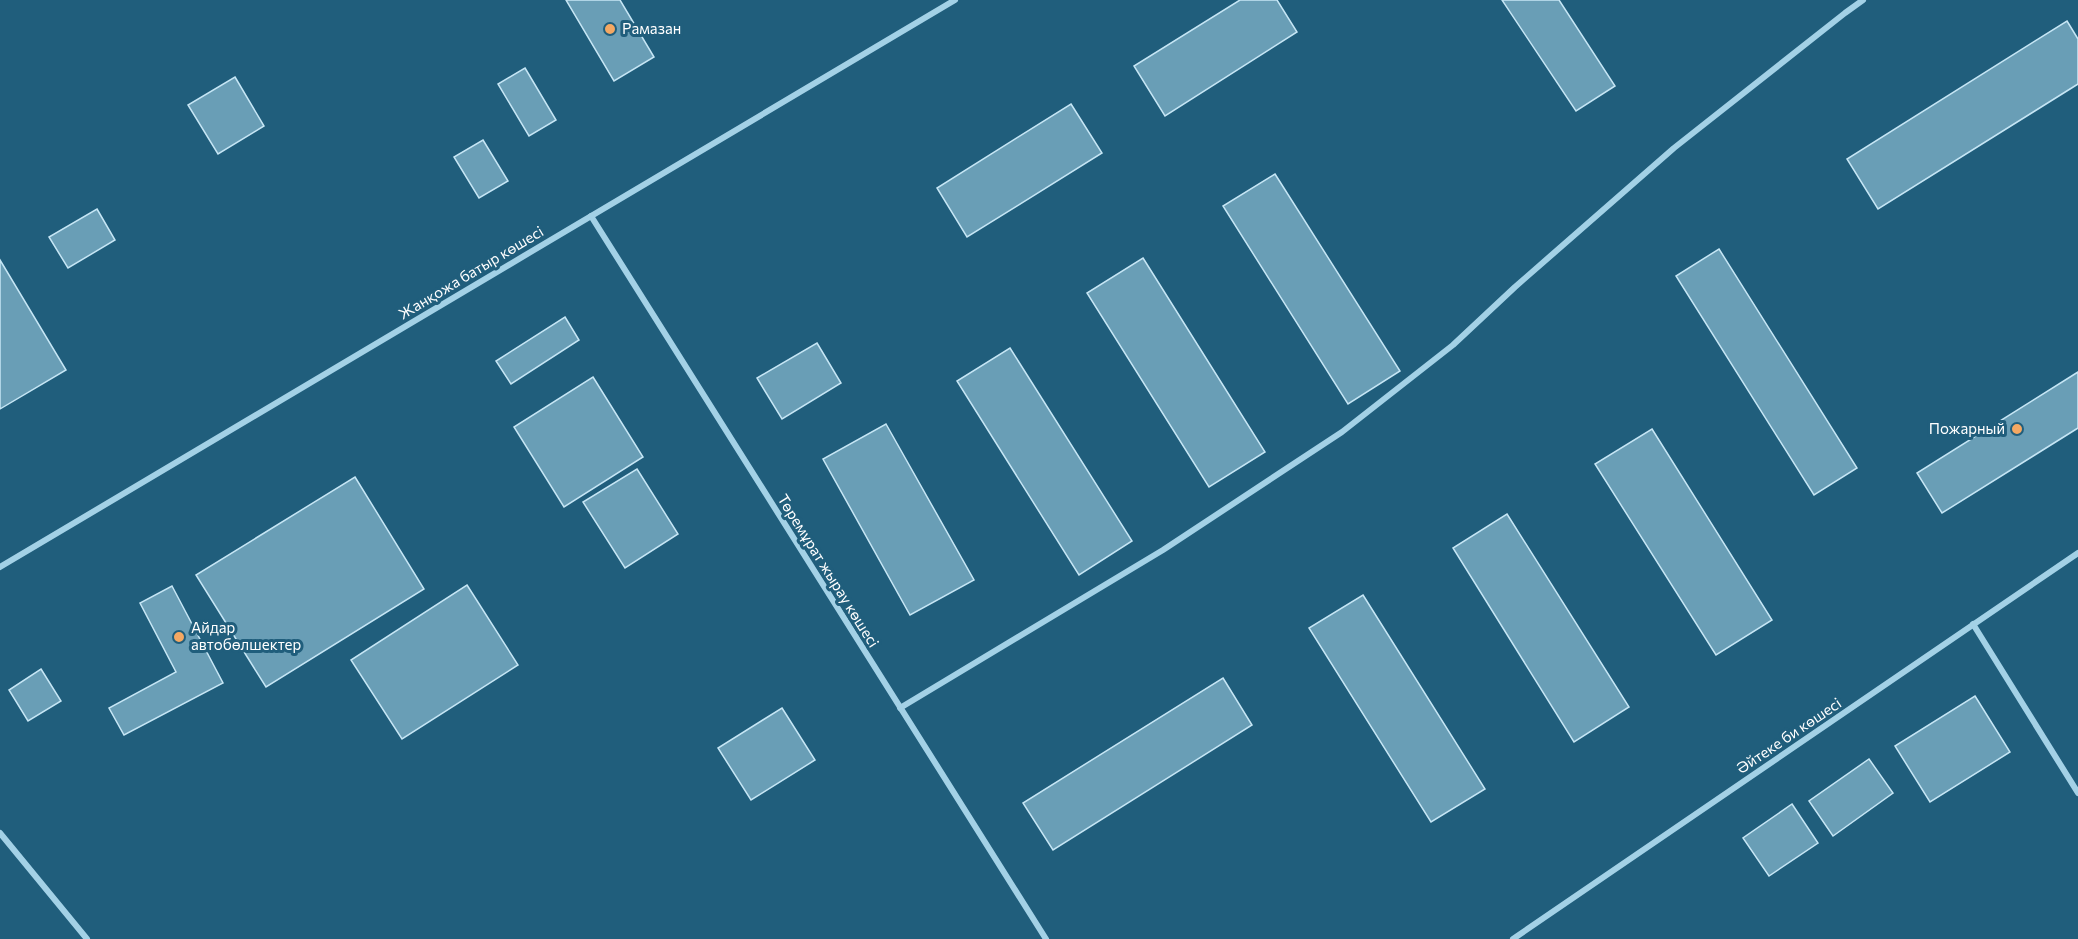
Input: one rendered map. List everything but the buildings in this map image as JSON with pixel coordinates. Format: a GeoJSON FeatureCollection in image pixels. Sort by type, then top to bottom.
{"type":"FeatureCollection","features":[{"type":"Feature","properties":{"kind":"street","name":"Жанқожа батыр көшесі"},"geometry":{"type":"LineString","coordinates":[[0,567],[955,0]]}},
{"type":"Feature","properties":{"kind":"street"},"geometry":{"type":"LineString","coordinates":[[900,708],[1163,550],[1342,432],[1453,345],[1524,279],[1674,148],[1863,0]]}},
{"type":"Feature","properties":{"kind":"street","name":"Төремұрат жырау көшесі"},"geometry":{"type":"LineString","coordinates":[[591,216],[1046,939]]}},
{"type":"Feature","properties":{"kind":"street","name":"Әйтеке би көшесі"},"geometry":{"type":"LineString","coordinates":[[1513,939],[2078,553]]}},
{"type":"Feature","properties":{"kind":"street"},"geometry":{"type":"LineString","coordinates":[[1972,624],[2078,793]]}},
{"type":"Feature","properties":{"kind":"street"},"geometry":{"type":"LineString","coordinates":[[0,833],[87,939]]}},
{"type":"Feature","properties":{"kind":"place","name":"Рамазан"},"geometry":{"type":"Point","coordinates":[610,29]}},
{"type":"Feature","properties":{"kind":"place","name":"Пожарный"},"geometry":{"type":"Point","coordinates":[2017,429]}},
{"type":"Feature","properties":{"kind":"place","name":"Айдар автобөлшектер"},"geometry":{"type":"Point","coordinates":[179,637]}}]}
